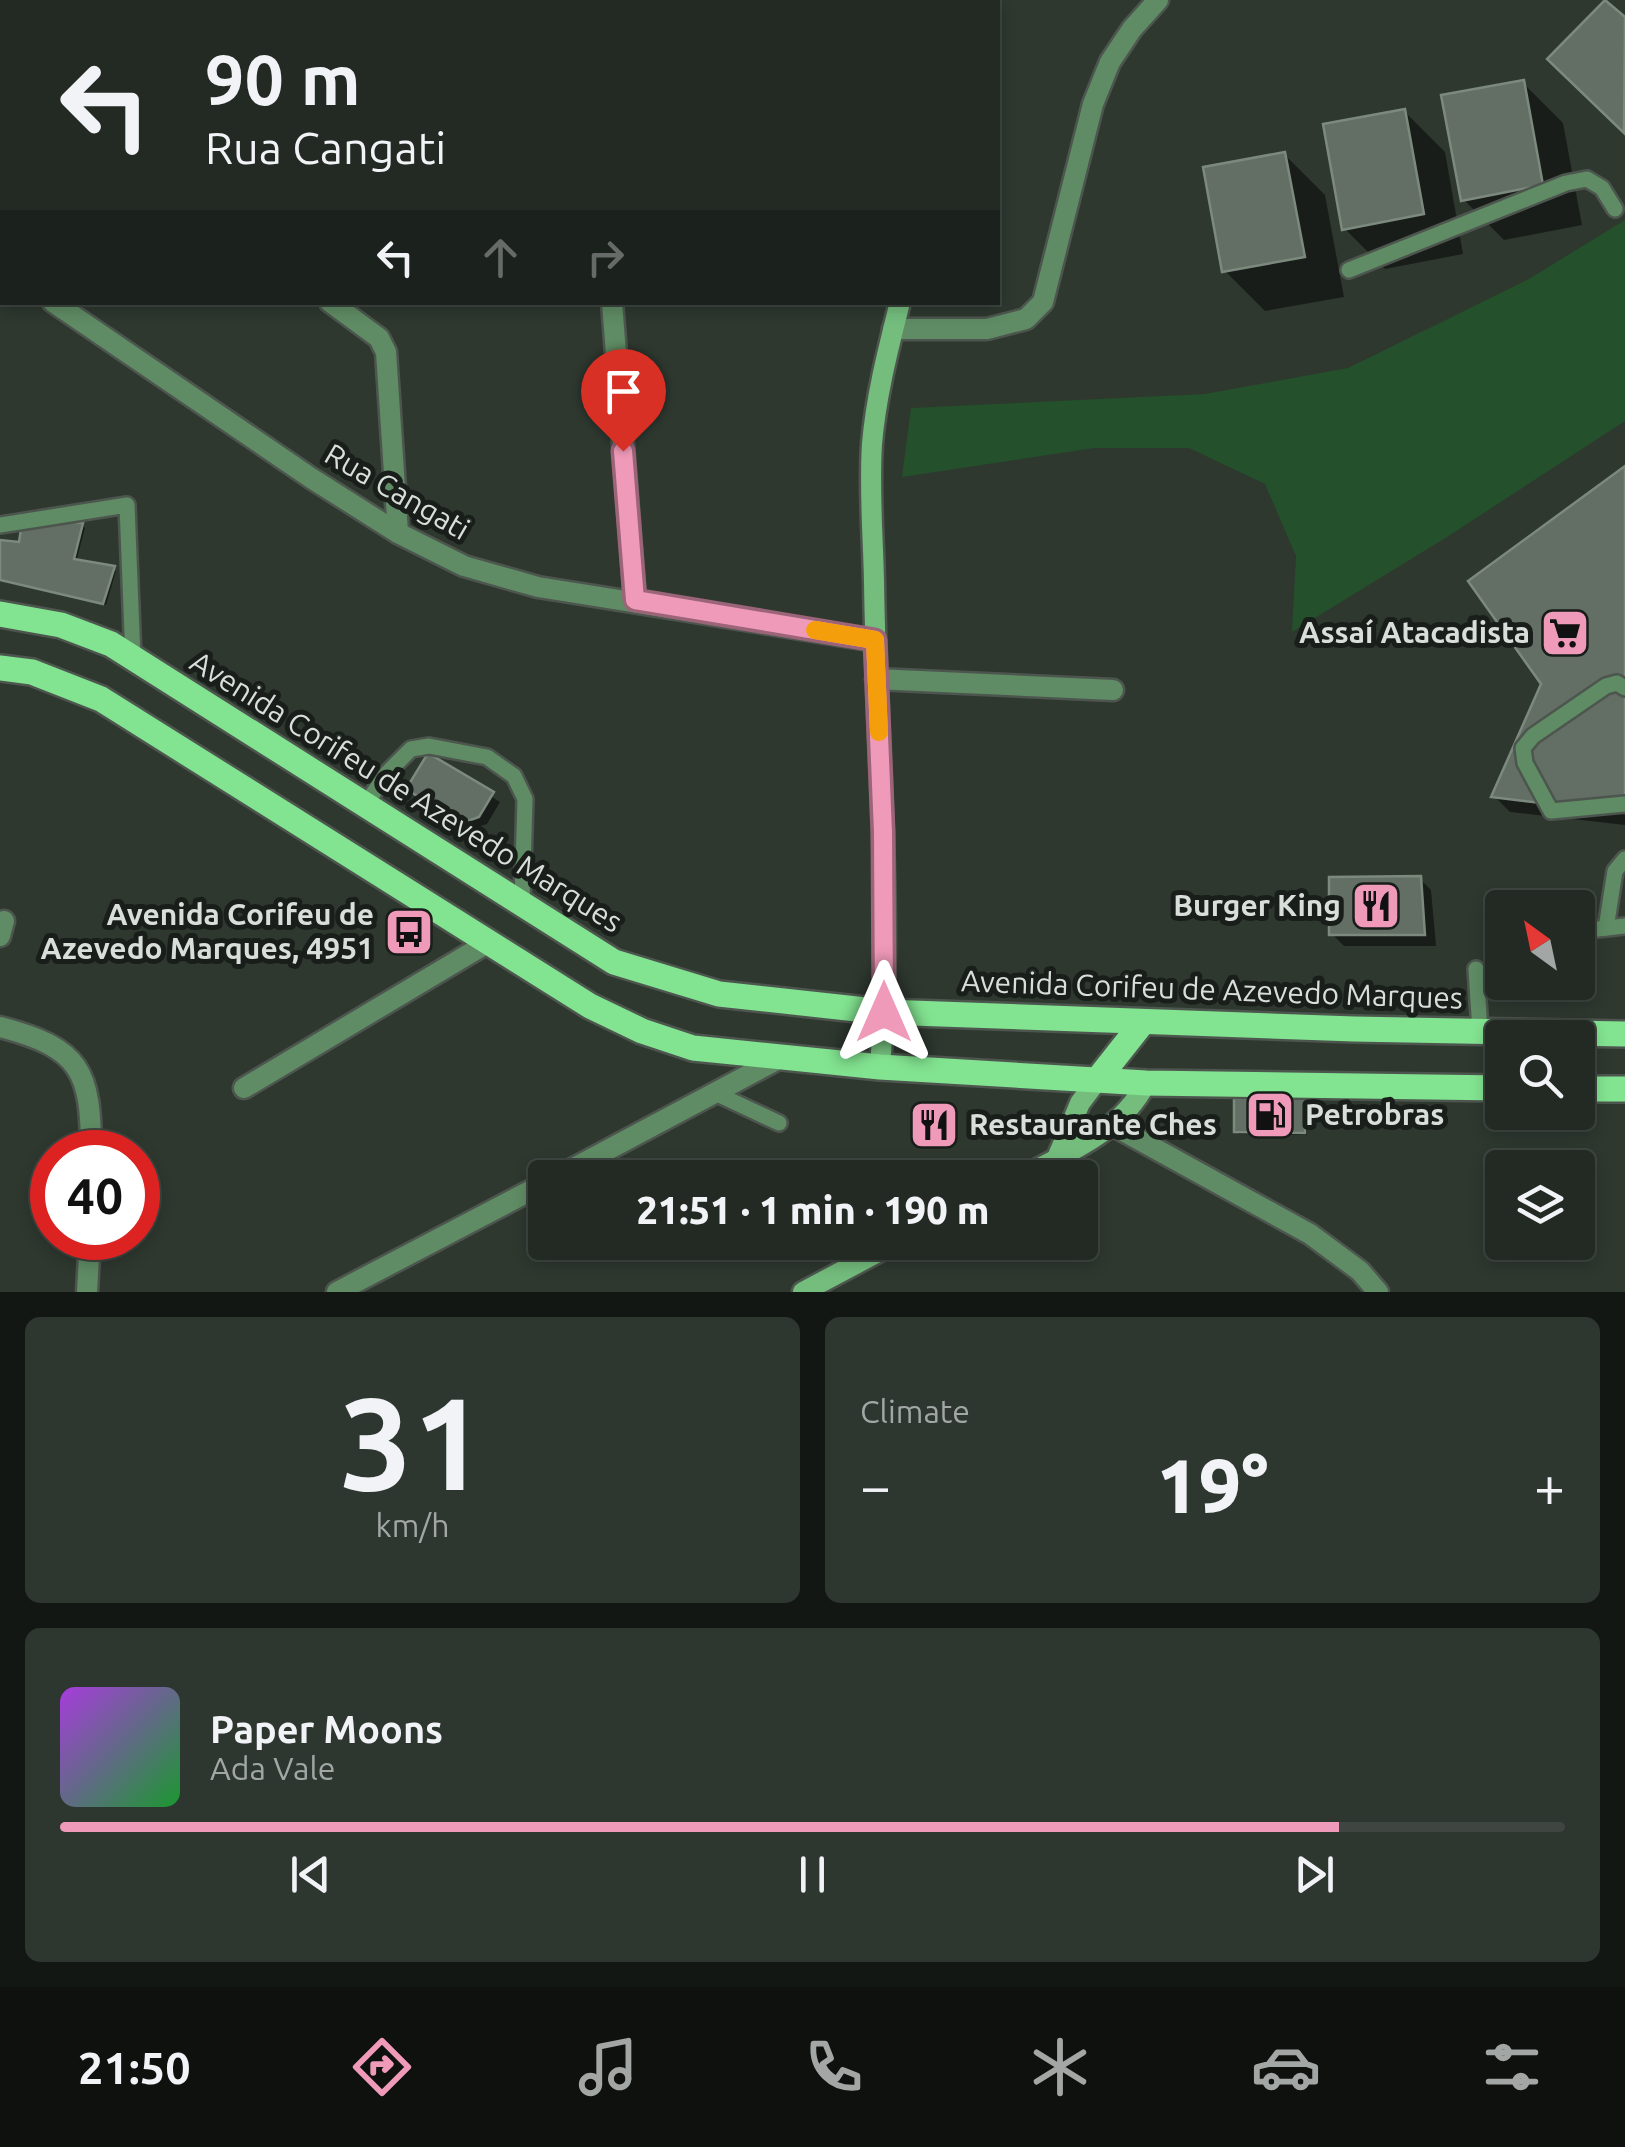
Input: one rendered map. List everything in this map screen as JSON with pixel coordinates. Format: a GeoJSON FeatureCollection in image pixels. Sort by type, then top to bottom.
{"type":"FeatureCollection","features":[{"type":"Feature","properties":{"kind":"main road","name":"Avenida Corifeu de Azevedo Marques"},"geometry":{"type":"LineString","coordinates":[[0,614],[61,625],[111,644],[614,962],[719,994],[884,1012],[1625,1034]]}},
{"type":"Feature","properties":{"kind":"main road"},"geometry":{"type":"LineString","coordinates":[[0,668],[32,672],[101,700],[590,1006],[642,1031],[693,1048],[880,1067],[1146,1083],[1485,1088]]}},
{"type":"Feature","properties":{"kind":"main road"},"geometry":{"type":"LineString","coordinates":[[1098,1080],[1143,1022]]}},
{"type":"Feature","properties":{"kind":"main road"},"geometry":{"type":"LineString","coordinates":[[1595,1089],[1625,1090]]}},
{"type":"Feature","properties":{"kind":"street"},"geometry":{"type":"LineString","coordinates":[[893,329],[987,329],[1026,319],[1043,302],[1093,104],[1110,62],[1158,0]]}},
{"type":"Feature","properties":{"kind":"street","name":"Rua Cangati"},"geometry":{"type":"LineString","coordinates":[[57,305],[398,533],[464,566],[538,587],[875,640]]}},
{"type":"Feature","properties":{"kind":"street"},"geometry":{"type":"LineString","coordinates":[[334,305],[379,338],[386,352],[398,533]]}},
{"type":"Feature","properties":{"kind":"street"},"geometry":{"type":"LineString","coordinates":[[612,305],[635,600]]}},
{"type":"Feature","properties":{"kind":"street"},"geometry":{"type":"LineString","coordinates":[[880,1067],[884,1012],[883,832],[872,446],[880,381],[899,305]]}},
{"type":"Feature","properties":{"kind":"street"},"geometry":{"type":"LineString","coordinates":[[876,679],[1113,690]]}},
{"type":"Feature","properties":{"kind":"street"},"geometry":{"type":"LineString","coordinates":[[244,1088],[489,942]]}},
{"type":"Feature","properties":{"kind":"street"},"geometry":{"type":"LineString","coordinates":[[0,1026],[55,1046],[81,1074],[91,1110],[91,1130]]}},
{"type":"Feature","properties":{"kind":"street"},"geometry":{"type":"LineString","coordinates":[[588,1160],[786,1056]]}},
{"type":"Feature","properties":{"kind":"street"},"geometry":{"type":"LineString","coordinates":[[1057,1158],[1080,1104],[1098,1080]]}},
{"type":"Feature","properties":{"kind":"street"},"geometry":{"type":"LineString","coordinates":[[1053,1160],[1114,1126],[1146,1083]]}},
{"type":"Feature","properties":{"kind":"street"},"geometry":{"type":"LineString","coordinates":[[1114,1126],[1310,1234],[1360,1271],[1378,1292]]}},
{"type":"Feature","properties":{"kind":"street"},"geometry":{"type":"LineString","coordinates":[[337,1292],[528,1191]]}},
{"type":"Feature","properties":{"kind":"street"},"geometry":{"type":"LineString","coordinates":[[88,1292],[89,1260]]}},
{"type":"Feature","properties":{"kind":"street"},"geometry":{"type":"LineString","coordinates":[[803,1292],[863,1260]]}},
{"type":"Feature","properties":{"kind":"lane"},"geometry":{"type":"LineString","coordinates":[[1350,270],[1566,182],[1587,179],[1602,188],[1615,209]]}},
{"type":"Feature","properties":{"kind":"lane"},"geometry":{"type":"LineString","coordinates":[[0,524],[127,506],[133,658]]}},
{"type":"Feature","properties":{"kind":"lane"},"geometry":{"type":"LineString","coordinates":[[1625,688],[1616,682],[1606,686],[1533,736],[1523,748],[1524,763],[1552,811],[1625,804]]}},
{"type":"Feature","properties":{"kind":"lane"},"geometry":{"type":"LineString","coordinates":[[366,805],[388,772],[411,750],[429,746],[487,757],[514,776],[525,800],[522,904]]}},
{"type":"Feature","properties":{"kind":"lane"},"geometry":{"type":"LineString","coordinates":[[1606,928],[1614,870],[1625,859]]}},
{"type":"Feature","properties":{"kind":"lane"},"geometry":{"type":"LineString","coordinates":[[1595,929],[1625,926]]}},
{"type":"Feature","properties":{"kind":"lane"},"geometry":{"type":"LineString","coordinates":[[1476,969],[1480,1031]]}},
{"type":"Feature","properties":{"kind":"lane"},"geometry":{"type":"LineString","coordinates":[[714,1094],[779,1123]]}},
{"type":"Feature","properties":{"kind":"green space"},"geometry":{"type":"Polygon","coordinates":[[[1625,220],[1625,421],[1292,632],[1296,556],[1265,484],[1189,448],[1094,448],[902,477],[911,408],[1205,394],[1348,368],[1529,279],[1625,220]]]}},
{"type":"Feature","properties":{"kind":"building"},"geometry":{"type":"Polygon","coordinates":[[[1605,0],[1625,17],[1624,133],[1547,59],[1605,0]]]}},
{"type":"Feature","properties":{"kind":"building"},"geometry":{"type":"Polygon","coordinates":[[[1524,80],[1543,185],[1461,201],[1441,95],[1524,80]]]}},
{"type":"Feature","properties":{"kind":"building"},"geometry":{"type":"Polygon","coordinates":[[[1405,109],[1424,214],[1342,230],[1323,124],[1405,109]]]}},
{"type":"Feature","properties":{"kind":"building"},"geometry":{"type":"Polygon","coordinates":[[[1285,152],[1305,257],[1222,272],[1203,167],[1285,152]]]}},
{"type":"Feature","properties":{"kind":"building","name":"Assaí Atacadista"},"geometry":{"type":"Polygon","coordinates":[[[1625,466],[1625,813],[1491,797],[1541,684],[1468,581],[1625,466]]]}},
{"type":"Feature","properties":{"kind":"building"},"geometry":{"type":"Polygon","coordinates":[[[23,516],[83,523],[74,559],[115,566],[103,604],[0,580],[0,540],[19,542],[23,516]]]}},
{"type":"Feature","properties":{"kind":"building"},"geometry":{"type":"Polygon","coordinates":[[[428,753],[494,792],[479,817],[462,823],[406,789],[428,753]]]}},
{"type":"Feature","properties":{"kind":"building","name":"Burger King"},"geometry":{"type":"Polygon","coordinates":[[[1421,876],[1425,935],[1329,935],[1329,877],[1421,876]]]}},
{"type":"Feature","properties":{"kind":"building","name":"Petrobras"},"geometry":{"type":"Polygon","coordinates":[[[1234,1098],[1306,1099],[1305,1133],[1234,1132],[1234,1098]]]}},
{"type":"Feature","properties":{"kind":"slow traffic"},"geometry":{"type":"LineString","coordinates":[[815,630],[875,640],[879,732]]}},
{"type":"Feature","properties":{"kind":"place","name":"Assaí Atacadista"},"geometry":{"type":"Point","coordinates":[1565,633]}},
{"type":"Feature","properties":{"kind":"place","name":"Burger King"},"geometry":{"type":"Point","coordinates":[1376,906]}},
{"type":"Feature","properties":{"kind":"place","name":"Avenida Corifeu de Azevedo Marques, 4951"},"geometry":{"type":"Point","coordinates":[409,932]}},
{"type":"Feature","properties":{"kind":"place","name":"Petrobras"},"geometry":{"type":"Point","coordinates":[1270,1115]}},
{"type":"Feature","properties":{"kind":"place","name":"Restaurante Ches"},"geometry":{"type":"Point","coordinates":[934,1125]}},
{"type":"Feature","properties":{"kind":"route"},"geometry":{"type":"LineString","coordinates":[[623,451],[635,600],[875,640],[883,832],[884,1012]]}}]}
